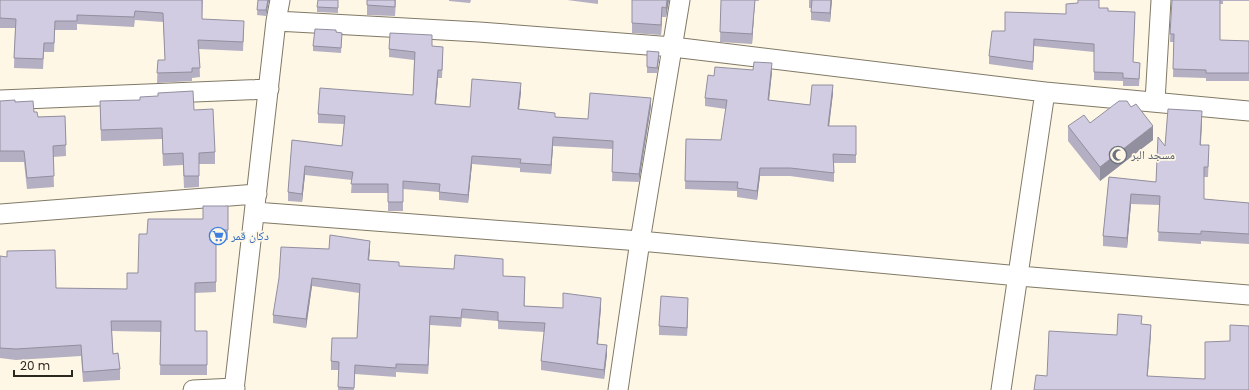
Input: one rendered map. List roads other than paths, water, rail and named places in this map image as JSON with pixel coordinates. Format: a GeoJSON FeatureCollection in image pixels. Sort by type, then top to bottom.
{"type":"FeatureCollection","features":[{"type":"Feature","properties":{"kind":"street"},"geometry":{"type":"LineString","coordinates":[[193,390],[234,389],[276,21],[280,0]]}},
{"type":"Feature","properties":{"kind":"street"},"geometry":{"type":"LineString","coordinates":[[618,390],[640,241],[674,47],[680,0]]}},
{"type":"Feature","properties":{"kind":"street"},"geometry":{"type":"LineString","coordinates":[[1155,101],[1161,0]]}},
{"type":"Feature","properties":{"kind":"street"},"geometry":{"type":"LineString","coordinates":[[276,21],[479,32],[674,47],[1045,92],[1155,101],[1249,111]]}},
{"type":"Feature","properties":{"kind":"street"},"geometry":{"type":"LineString","coordinates":[[0,100],[269,89]]}},
{"type":"Feature","properties":{"kind":"street"},"geometry":{"type":"LineString","coordinates":[[1001,390],[1045,92]]}},
{"type":"Feature","properties":{"kind":"street"},"geometry":{"type":"LineString","coordinates":[[0,214],[256,203],[640,241],[1018,276],[1249,295]]}},
{"type":"Feature","properties":{"kind":"place","name":"مسجد البر"},"geometry":{"type":"Point","coordinates":[1118,155]}},
{"type":"Feature","properties":{"kind":"place","name":"دكان قمر"},"geometry":{"type":"Point","coordinates":[218,236]}}]}
